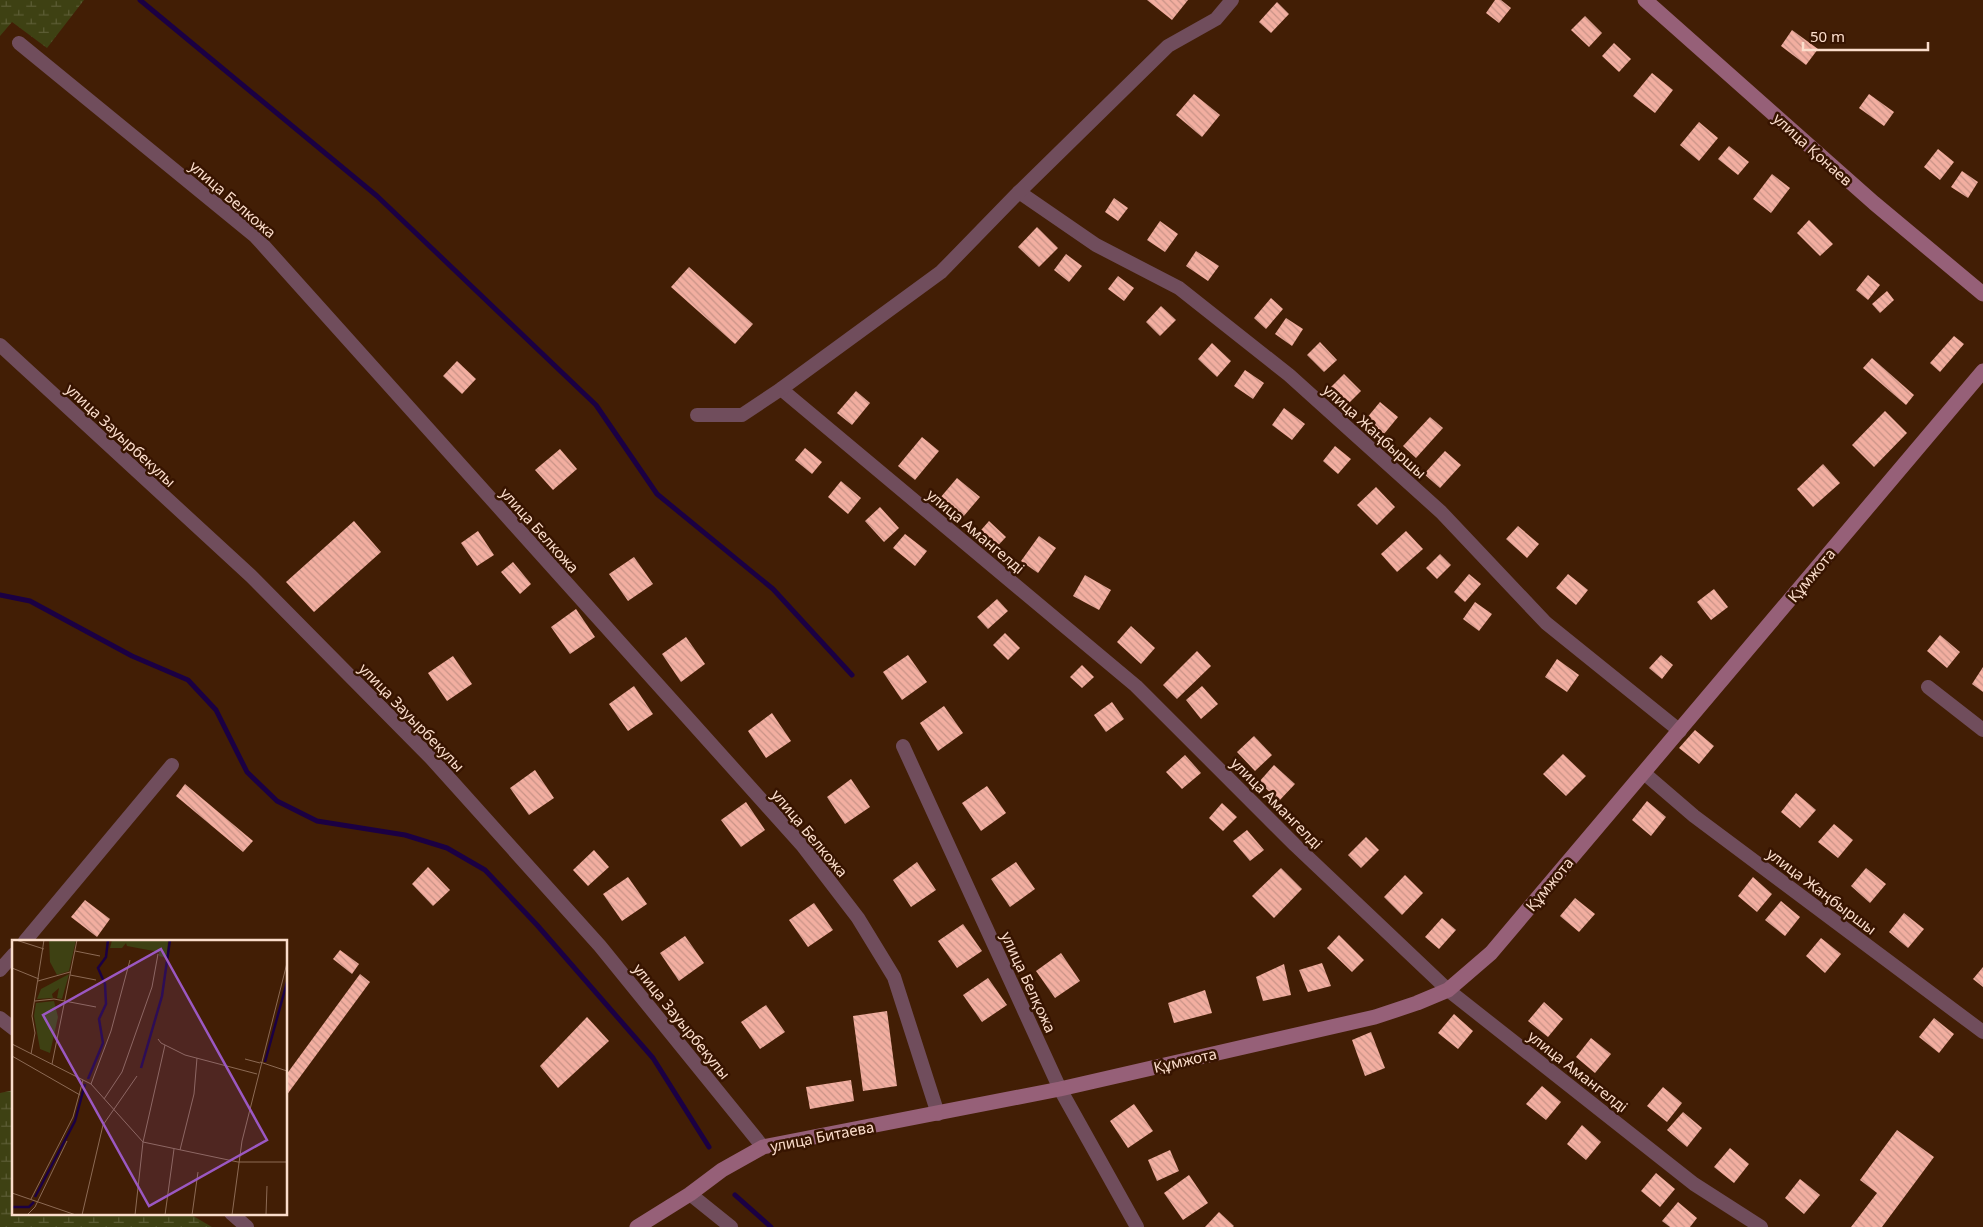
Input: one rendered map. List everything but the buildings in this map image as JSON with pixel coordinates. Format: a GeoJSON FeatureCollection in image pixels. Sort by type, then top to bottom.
{"type":"FeatureCollection","features":[{"type":"Feature","properties":{"kind":"street"},"geometry":{"type":"LineString","coordinates":[[696,415],[742,415],[941,272],[1019,192],[1168,46],[1216,19],[1232,0]]}},
{"type":"Feature","properties":{"kind":"street","name":"улица Қонаев"},"geometry":{"type":"LineString","coordinates":[[1645,0],[1874,203],[1983,294]]}},
{"type":"Feature","properties":{"kind":"street","name":"улица Белкожа"},"geometry":{"type":"LineString","coordinates":[[19,43],[254,236],[802,845],[858,918],[894,978],[938,1114]]}},
{"type":"Feature","properties":{"kind":"street","name":"улица Жаңбыршы"},"geometry":{"type":"LineString","coordinates":[[1019,192],[1096,245],[1179,288],[1288,375],[1441,512],[1546,622],[1680,731]]}},
{"type":"Feature","properties":{"kind":"street","name":"улица Зауырбекулы"},"geometry":{"type":"LineString","coordinates":[[0,345],[251,576],[431,758],[600,946],[764,1147]]}},
{"type":"Feature","properties":{"kind":"street","name":"Құмжота"},"geometry":{"type":"LineString","coordinates":[[938,1114],[1060,1089],[1375,1017],[1448,990],[1491,953],[1983,371]]}},
{"type":"Feature","properties":{"kind":"street","name":"улица Амангелді"},"geometry":{"type":"LineString","coordinates":[[781,388],[1136,686],[1295,845],[1448,990],[1694,1184],[1762,1227]]}},
{"type":"Feature","properties":{"kind":"street"},"geometry":{"type":"LineString","coordinates":[[1928,687],[1983,730]]}},
{"type":"Feature","properties":{"kind":"street","name":"улица Белқожа"},"geometry":{"type":"LineString","coordinates":[[903,746],[1060,1089],[1137,1227]]}},
{"type":"Feature","properties":{"kind":"street"},"geometry":{"type":"LineString","coordinates":[[25,940],[172,765]]}},
{"type":"Feature","properties":{"kind":"street","name":"улица Жаңбыршы"},"geometry":{"type":"LineString","coordinates":[[1644,773],[1694,816],[1983,1032]]}},
{"type":"Feature","properties":{"kind":"street"},"geometry":{"type":"LineString","coordinates":[[0,970],[12,956]]}},
{"type":"Feature","properties":{"kind":"street"},"geometry":{"type":"LineString","coordinates":[[0,1018],[12,1027]]}},
{"type":"Feature","properties":{"kind":"street","name":"улица Битаева"},"geometry":{"type":"LineString","coordinates":[[637,1227],[690,1194],[722,1170],[764,1147],[938,1114]]}},
{"type":"Feature","properties":{"kind":"street"},"geometry":{"type":"LineString","coordinates":[[690,1194],[731,1227]]}},
{"type":"Feature","properties":{"kind":"street"},"geometry":{"type":"LineString","coordinates":[[232,1214],[248,1227]]}},
{"type":"Feature","properties":{"kind":"green space"},"geometry":{"type":"Polygon","coordinates":[[[0,0],[84,0],[47,48],[12,22],[0,36],[0,0]]]}},
{"type":"Feature","properties":{"kind":"green space"},"geometry":{"type":"Polygon","coordinates":[[[12,1090],[12,1214],[190,1214],[212,1227],[0,1227],[0,1093],[12,1090]]]}},
{"type":"Feature","properties":{"kind":"waterway"},"geometry":{"type":"LineString","coordinates":[[140,0],[377,196],[596,405],[657,494],[773,589],[852,675]]}},
{"type":"Feature","properties":{"kind":"waterway"},"geometry":{"type":"LineString","coordinates":[[0,595],[30,601],[132,656],[188,680],[216,710],[247,772],[277,801],[317,821],[405,835],[447,848],[485,870],[537,925],[653,1058],[709,1147]]}},
{"type":"Feature","properties":{"kind":"waterway"},"geometry":{"type":"LineString","coordinates":[[735,1195],[771,1227]]}}]}
